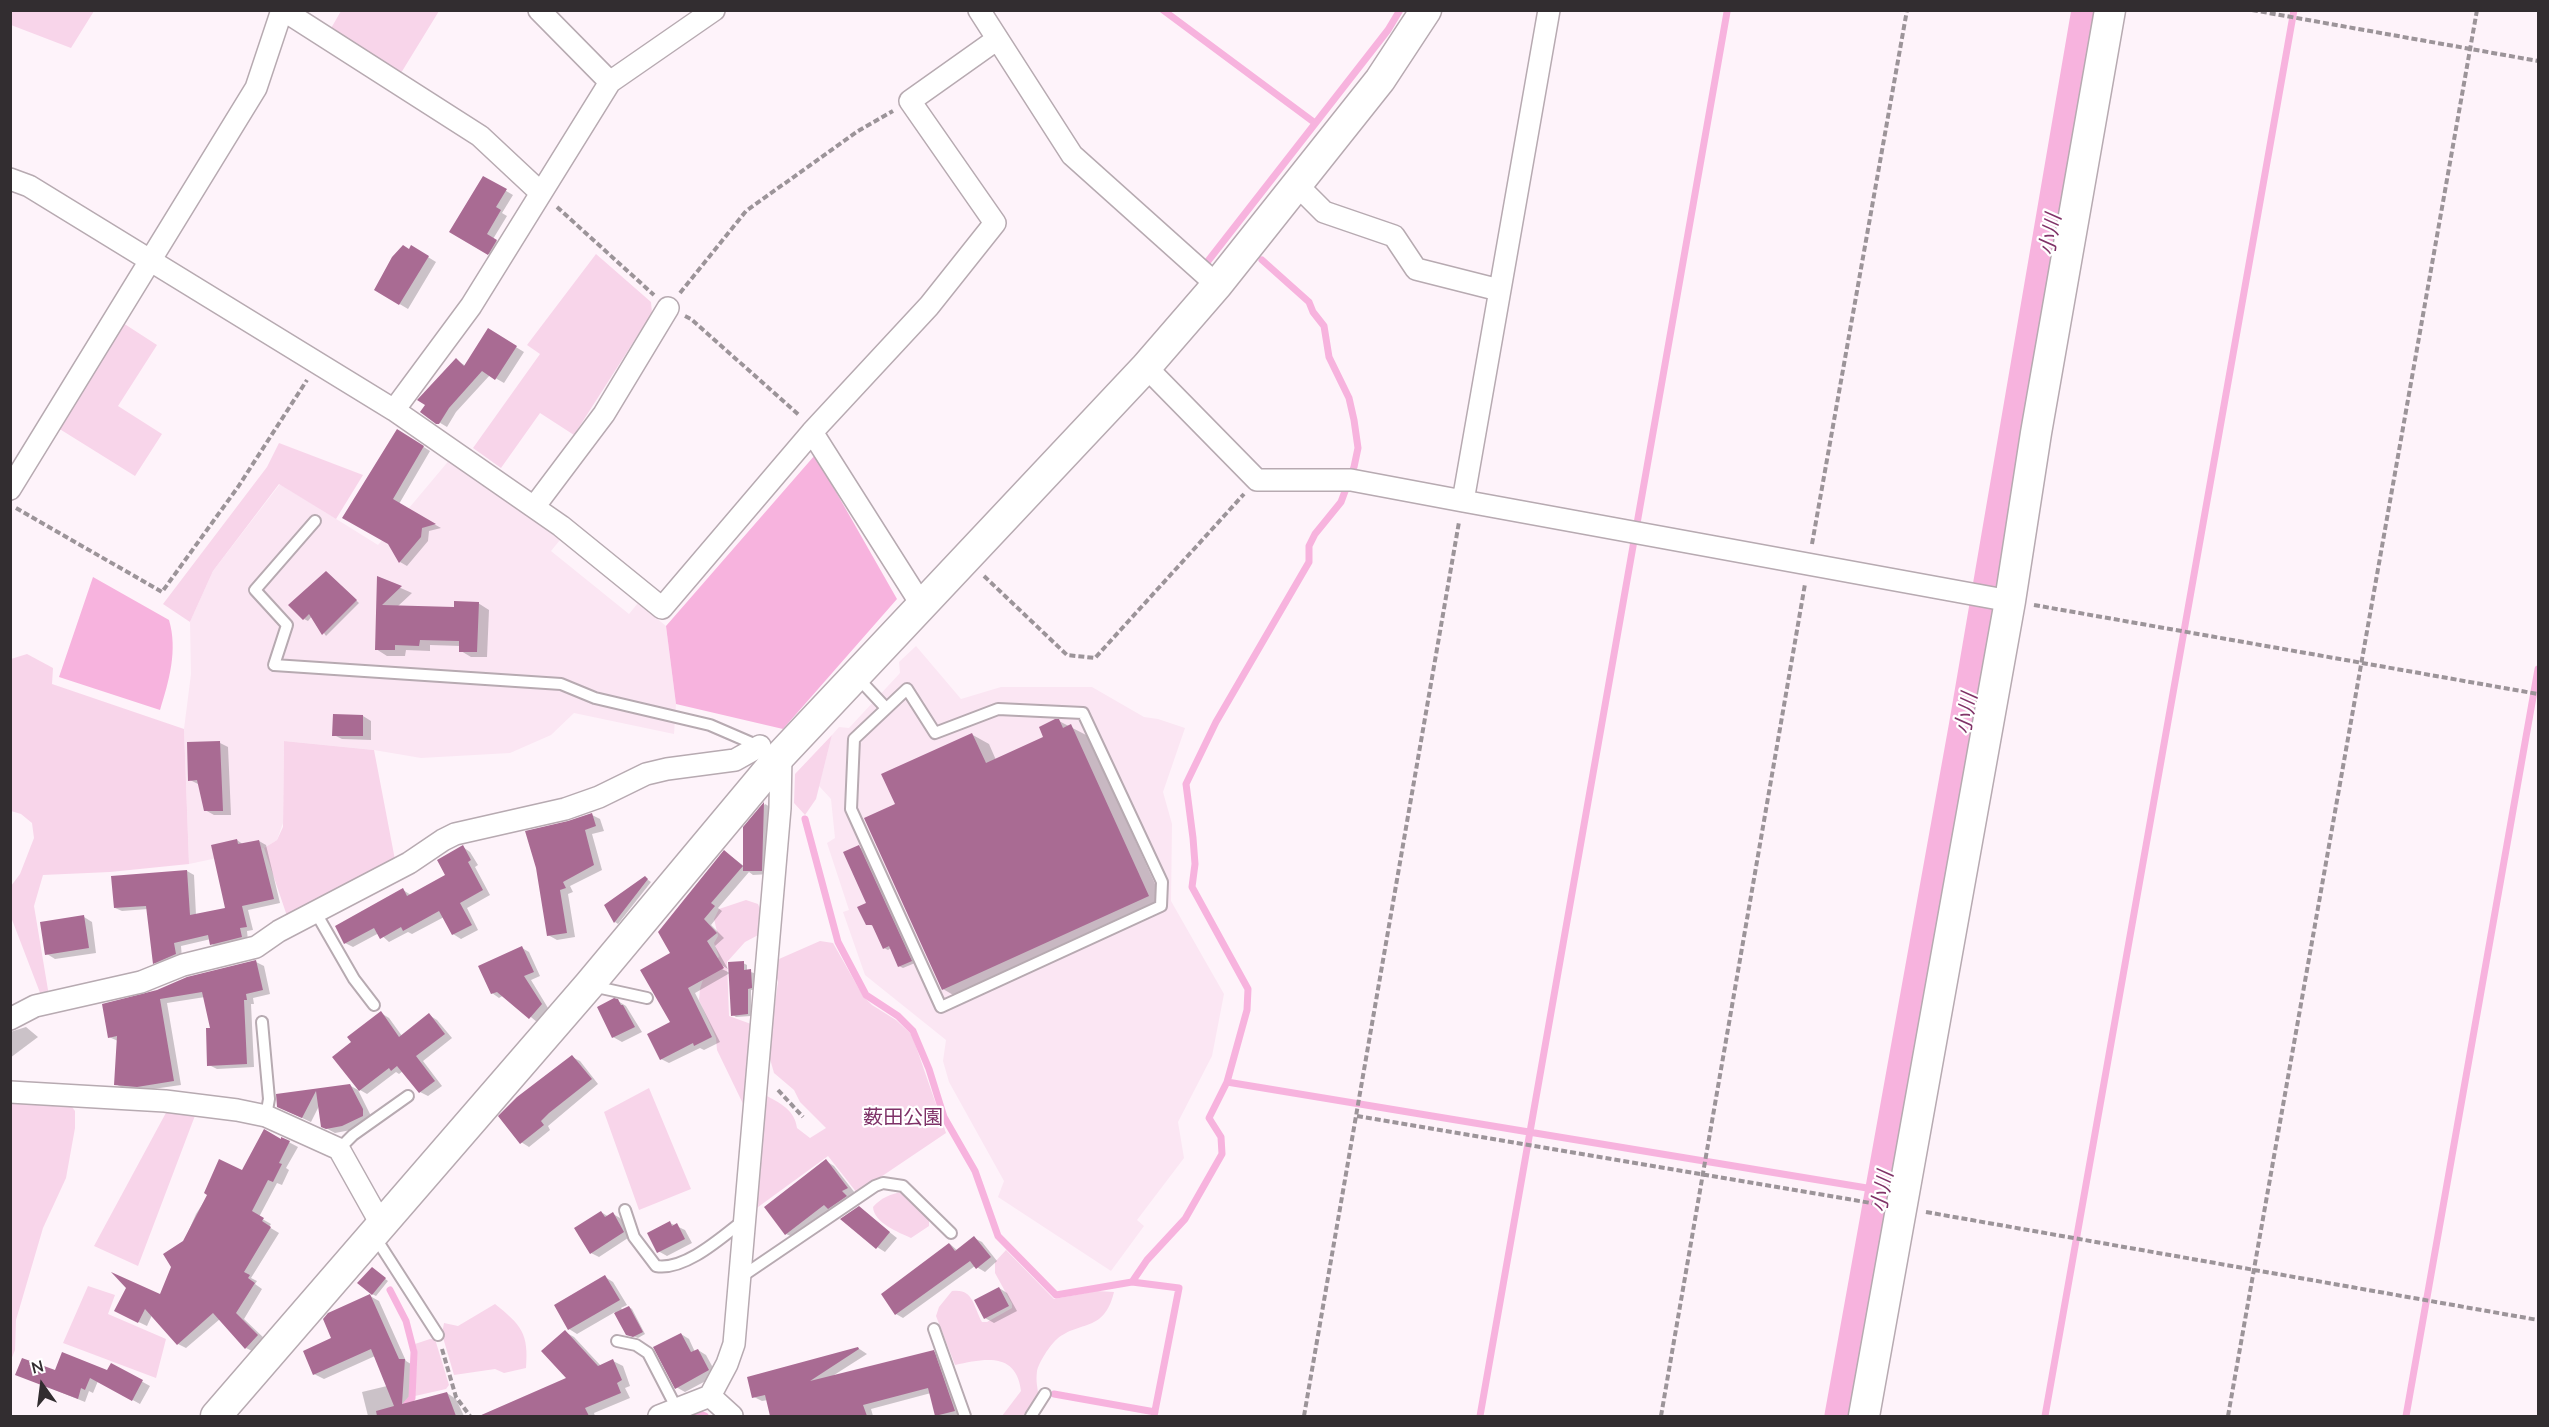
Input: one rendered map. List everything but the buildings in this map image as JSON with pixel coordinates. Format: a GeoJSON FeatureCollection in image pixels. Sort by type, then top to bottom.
{"type":"FeatureCollection","features":[{"type":"Feature","properties":{"kind":"street"},"geometry":{"type":"LineString","coordinates":[[10,489],[256,88],[282,10],[480,136],[542,193]]}},
{"type":"Feature","properties":{"kind":"street"},"geometry":{"type":"LineString","coordinates":[[539,10],[610,81]]}},
{"type":"Feature","properties":{"kind":"street"},"geometry":{"type":"LineString","coordinates":[[394,410],[471,306],[610,81],[714,10]]}},
{"type":"Feature","properties":{"kind":"street"},"geometry":{"type":"LineString","coordinates":[[979,10],[996,40],[1072,155],[1216,285]]}},
{"type":"Feature","properties":{"kind":"street"},"geometry":{"type":"LineString","coordinates":[[216,1416],[589,985],[770,750],[855,675],[1146,367],[1216,285],[1380,80],[1426,10]]}},
{"type":"Feature","properties":{"kind":"street"},"geometry":{"type":"LineString","coordinates":[[1463,501],[1549,10]]}},
{"type":"Feature","properties":{"kind":"street"},"geometry":{"type":"LineString","coordinates":[[1864,1416],[2010,601],[2036,433],[2110,10]]}},
{"type":"Feature","properties":{"kind":"street"},"geometry":{"type":"LineString","coordinates":[[10,179],[28,186],[394,410],[561,526],[662,609],[812,432],[929,306],[994,223],[910,101],[996,40]]}},
{"type":"Feature","properties":{"kind":"street"},"geometry":{"type":"LineString","coordinates":[[1297,185],[1324,212],[1394,236],[1416,269],[1499,290]]}},
{"type":"Feature","properties":{"kind":"street"},"geometry":{"type":"LineString","coordinates":[[534,507],[604,414],[669,308]]}},
{"type":"Feature","properties":{"kind":"street"},"geometry":{"type":"LineString","coordinates":[[1146,367],[1257,480],[1351,480],[1809,566],[2010,601]]}},
{"type":"Feature","properties":{"kind":"street"},"geometry":{"type":"LineString","coordinates":[[812,432],[921,604]]}},
{"type":"Feature","properties":{"kind":"street"},"geometry":{"type":"LineString","coordinates":[[10,1019],[34,1006],[141,982],[183,965],[256,947],[279,932],[408,863],[455,834],[565,809],[599,797],[646,774],[735,760],[770,750]]}},
{"type":"Feature","properties":{"kind":"street"},"geometry":{"type":"LineString","coordinates":[[668,1413],[710,1396],[728,1364],[734,1344],[780,808],[770,750]]}},
{"type":"Feature","properties":{"kind":"street"},"geometry":{"type":"LineString","coordinates":[[10,1092],[183,1103],[266,1116],[339,1149],[377,1229]]}},
{"type":"Feature","properties":{"kind":"street"},"geometry":{"type":"LineString","coordinates":[[710,1396],[732,1416]]}},
{"type":"Feature","properties":{"kind":"lane"},"geometry":{"type":"LineString","coordinates":[[315,521],[255,590],[287,625],[274,665],[561,684],[595,698],[710,725],[770,750]]}},
{"type":"Feature","properties":{"kind":"lane"},"geometry":{"type":"LineString","coordinates":[[855,675],[886,708]]}},
{"type":"Feature","properties":{"kind":"lane"},"geometry":{"type":"LineString","coordinates":[[908,689],[935,733],[998,709],[1083,713],[1162,882],[1161,906],[941,1007],[851,809],[854,739],[886,708],[908,689]]}},
{"type":"Feature","properties":{"kind":"lane"},"geometry":{"type":"LineString","coordinates":[[316,913],[354,979],[375,1005]]}},
{"type":"Feature","properties":{"kind":"lane"},"geometry":{"type":"LineString","coordinates":[[589,985],[647,998]]}},
{"type":"Feature","properties":{"kind":"lane"},"geometry":{"type":"LineString","coordinates":[[262,1022],[269,1099],[266,1116]]}},
{"type":"Feature","properties":{"kind":"lane"},"geometry":{"type":"LineString","coordinates":[[339,1149],[353,1135],[408,1096]]}},
{"type":"Feature","properties":{"kind":"lane"},"geometry":{"type":"LineString","coordinates":[[740,1278],[874,1186],[883,1183],[903,1186],[951,1233]]}},
{"type":"Feature","properties":{"kind":"lane"},"geometry":{"type":"LineString","coordinates":[[625,1210],[634,1237],[656,1266],[666,1268],[698,1254],[746,1219]]}},
{"type":"Feature","properties":{"kind":"lane"},"geometry":{"type":"LineString","coordinates":[[377,1229],[438,1335]]}},
{"type":"Feature","properties":{"kind":"lane"},"geometry":{"type":"LineString","coordinates":[[934,1329],[965,1416]]}},
{"type":"Feature","properties":{"kind":"lane"},"geometry":{"type":"LineString","coordinates":[[617,1341],[636,1345],[648,1353],[668,1413]]}},
{"type":"Feature","properties":{"kind":"lane"},"geometry":{"type":"LineString","coordinates":[[1031,1416],[1045,1394]]}},
{"type":"Feature","properties":{"kind":"path"},"geometry":{"type":"LineString","coordinates":[[1661,1416],[1907,10]]}},
{"type":"Feature","properties":{"kind":"path"},"geometry":{"type":"LineString","coordinates":[[2252,10],[2538,62]]}},
{"type":"Feature","properties":{"kind":"path"},"geometry":{"type":"LineString","coordinates":[[2228,1416],[2477,10]]}},
{"type":"Feature","properties":{"kind":"path"},"geometry":{"type":"LineString","coordinates":[[669,308],[746,211],[858,131],[910,101]]}},
{"type":"Feature","properties":{"kind":"path"},"geometry":{"type":"LineString","coordinates":[[542,193],[669,308],[691,319],[796,411],[812,432]]}},
{"type":"Feature","properties":{"kind":"path"},"geometry":{"type":"LineString","coordinates":[[10,505],[162,592],[238,487],[318,364]]}},
{"type":"Feature","properties":{"kind":"path"},"geometry":{"type":"LineString","coordinates":[[966,559],[1067,656],[1095,658],[1257,480]]}},
{"type":"Feature","properties":{"kind":"path"},"geometry":{"type":"LineString","coordinates":[[1304,1416],[1358,1116],[1463,501]]}},
{"type":"Feature","properties":{"kind":"path"},"geometry":{"type":"LineString","coordinates":[[2010,601],[2538,694]]}},
{"type":"Feature","properties":{"kind":"path"},"geometry":{"type":"LineString","coordinates":[[759,1069],[803,1117]]}},
{"type":"Feature","properties":{"kind":"path"},"geometry":{"type":"LineString","coordinates":[[1358,1116],[2538,1320]]}},
{"type":"Feature","properties":{"kind":"path"},"geometry":{"type":"LineString","coordinates":[[438,1335],[456,1397],[470,1416]]}},
{"type":"Feature","properties":{"kind":"shaded area"},"geometry":{"type":"Polygon","coordinates":[[[815,455],[897,599],[783,729],[676,704],[666,626],[815,455]]]}},
{"type":"Feature","properties":{"kind":"shaded area"},"geometry":{"type":"Polygon","coordinates":[[[451,458],[560,540],[551,551],[629,614],[638,603],[666,626],[676,704],[674,734],[574,713],[551,735],[510,753],[421,758],[374,750],[284,741],[283,823],[277,840],[264,848],[189,864],[184,729],[191,674],[190,622],[213,571],[280,484],[378,545],[451,458]]]}},
{"type":"Feature","properties":{"kind":"shaded area"},"geometry":{"type":"Polygon","coordinates":[[[93,577],[169,620],[172,631],[172,654],[169,677],[160,710],[59,677],[93,577]]]}},
{"type":"Feature","properties":{"kind":"shaded area"},"geometry":{"type":"Polygon","coordinates":[[[916,646],[961,699],[1001,687],[1092,687],[1144,717],[1185,728],[1163,792],[1172,824],[1171,901],[1224,994],[1212,1056],[1178,1122],[1184,1158],[1137,1220],[1144,1226],[1111,1271],[998,1197],[1004,1181],[949,1082],[943,1061],[946,1040],[865,975],[843,912],[849,910],[827,843],[835,838],[831,799],[819,786],[832,735],[839,727],[849,728],[900,673],[899,662],[916,646]]]}},
{"type":"Feature","properties":{"kind":"green space"},"geometry":{"type":"Polygon","coordinates":[[[10,11],[94,11],[71,48],[11,25],[10,11]]]}},
{"type":"Feature","properties":{"kind":"green space"},"geometry":{"type":"Polygon","coordinates":[[[341,11],[439,11],[401,73],[330,30],[341,11]]]}},
{"type":"Feature","properties":{"kind":"green space"},"geometry":{"type":"Polygon","coordinates":[[[596,254],[651,302],[652,313],[574,435],[540,413],[501,468],[473,448],[540,354],[527,345],[596,254]]]}},
{"type":"Feature","properties":{"kind":"green space"},"geometry":{"type":"Polygon","coordinates":[[[123,323],[157,345],[118,406],[162,434],[135,476],[58,428],[123,323]]]}},
{"type":"Feature","properties":{"kind":"green space"},"geometry":{"type":"Polygon","coordinates":[[[279,443],[363,475],[336,519],[279,484],[213,571],[190,622],[163,604],[267,467],[279,443]]]}},
{"type":"Feature","properties":{"kind":"green space"},"geometry":{"type":"Polygon","coordinates":[[[27,654],[53,668],[52,684],[184,729],[189,864],[110,872],[43,875],[34,906],[49,996],[42,998],[11,917],[11,886],[20,874],[34,838],[32,823],[21,814],[11,811],[11,659],[27,654]]]}},
{"type":"Feature","properties":{"kind":"green space"},"geometry":{"type":"Polygon","coordinates":[[[832,735],[816,799],[805,815],[794,803],[795,774],[832,735]]]}},
{"type":"Feature","properties":{"kind":"green space"},"geometry":{"type":"Polygon","coordinates":[[[284,741],[374,750],[396,865],[288,919],[264,848],[277,840],[283,827],[284,741]]]}},
{"type":"Feature","properties":{"kind":"green space"},"geometry":{"type":"Polygon","coordinates":[[[746,900],[758,904],[762,914],[762,933],[745,942],[727,962],[729,1016],[751,1024],[754,1034],[746,1110],[717,1050],[716,1038],[699,1000],[707,966],[719,957],[714,943],[718,936],[714,919],[719,909],[746,900]]]}},
{"type":"Feature","properties":{"kind":"green space","name":"薮田公園"},"geometry":{"type":"Polygon","coordinates":[[[820,941],[833,943],[863,996],[912,1035],[946,1133],[857,1193],[828,1156],[754,1210],[765,1095],[786,1108],[793,1116],[797,1128],[810,1138],[826,1128],[800,1102],[794,1090],[774,1073],[768,1052],[778,982],[774,966],[779,959],[820,941]]]}},
{"type":"Feature","properties":{"kind":"green space"},"geometry":{"type":"Polygon","coordinates":[[[649,1088],[691,1189],[639,1210],[604,1112],[649,1088]]]}},
{"type":"Feature","properties":{"kind":"green space"},"geometry":{"type":"Polygon","coordinates":[[[11,1100],[70,1104],[75,1111],[75,1128],[66,1178],[43,1228],[16,1320],[15,1350],[11,1360],[11,1100]]]}},
{"type":"Feature","properties":{"kind":"green space"},"geometry":{"type":"Polygon","coordinates":[[[168,1109],[196,1113],[138,1266],[94,1246],[168,1109]]]}},
{"type":"Feature","properties":{"kind":"green space"},"geometry":{"type":"Polygon","coordinates":[[[902,1192],[929,1217],[929,1226],[911,1238],[882,1222],[874,1213],[873,1207],[879,1201],[902,1192]]]}},
{"type":"Feature","properties":{"kind":"green space"},"geometry":{"type":"Polygon","coordinates":[[[1006,1250],[1054,1299],[1097,1291],[1114,1292],[1110,1305],[1098,1320],[1066,1333],[1048,1349],[1037,1371],[1038,1398],[1025,1416],[1002,1416],[1021,1391],[1013,1369],[1006,1364],[987,1360],[955,1365],[936,1316],[939,1307],[952,1291],[964,1292],[972,1299],[982,1322],[987,1322],[1012,1308],[995,1273],[995,1262],[1006,1250]]]}},
{"type":"Feature","properties":{"kind":"green space"},"geometry":{"type":"Polygon","coordinates":[[[88,1286],[115,1295],[108,1314],[166,1339],[156,1378],[63,1343],[88,1286]]]}},
{"type":"Feature","properties":{"kind":"green space"},"geometry":{"type":"Polygon","coordinates":[[[495,1304],[517,1324],[521,1331],[526,1346],[526,1368],[504,1373],[495,1369],[454,1375],[442,1334],[444,1323],[458,1326],[495,1304]]]}},
{"type":"Feature","properties":{"kind":"green space"},"geometry":{"type":"Polygon","coordinates":[[[435,1339],[449,1385],[446,1389],[415,1396],[417,1350],[415,1344],[435,1339]]]}},
{"type":"Feature","properties":{"kind":"waterway"},"geometry":{"type":"LineString","coordinates":[[1163,10],[1315,123]]}},
{"type":"Feature","properties":{"kind":"waterway"},"geometry":{"type":"LineString","coordinates":[[1208,261],[1388,30],[1400,10]]}},
{"type":"Feature","properties":{"kind":"waterway","name":"小川"},"geometry":{"type":"LineString","coordinates":[[1844,1416],[1968,728],[2091,10]]}},
{"type":"Feature","properties":{"kind":"waterway"},"geometry":{"type":"LineString","coordinates":[[2045,1416],[2294,10]]}},
{"type":"Feature","properties":{"kind":"waterway"},"geometry":{"type":"LineString","coordinates":[[1480,1416],[1727,12]]}},
{"type":"Feature","properties":{"kind":"waterway"},"geometry":{"type":"LineString","coordinates":[[1132,1282],[1147,1260],[1185,1219],[1222,1154],[1221,1137],[1209,1118],[1227,1082],[1247,1010],[1248,989],[1192,887],[1195,864],[1186,784],[1216,722],[1309,562],[1309,546],[1315,534],[1341,502],[1354,467],[1358,448],[1349,398],[1329,357],[1324,326],[1313,312],[1309,302],[1262,260]]}},
{"type":"Feature","properties":{"kind":"waterway"},"geometry":{"type":"LineString","coordinates":[[2406,1416],[2538,669]]}},
{"type":"Feature","properties":{"kind":"waterway"},"geometry":{"type":"LineString","coordinates":[[805,819],[838,942],[866,995],[898,1016],[913,1031],[929,1069],[944,1117],[975,1171],[998,1236],[1056,1295],[1132,1282],[1179,1288],[1154,1416]]}},
{"type":"Feature","properties":{"kind":"waterway"},"geometry":{"type":"LineString","coordinates":[[1227,1082],[1885,1191]]}},
{"type":"Feature","properties":{"kind":"waterway"},"geometry":{"type":"LineString","coordinates":[[390,1290],[406,1321],[414,1352],[412,1398],[399,1413],[400,1416]]}},
{"type":"Feature","properties":{"kind":"waterway"},"geometry":{"type":"LineString","coordinates":[[1054,1394],[1155,1412]]}},
{"type":"Feature","properties":{"kind":"waterway"},"geometry":{"type":"LineString","coordinates":[[693,1416],[700,1414],[705,1416]]}}]}
